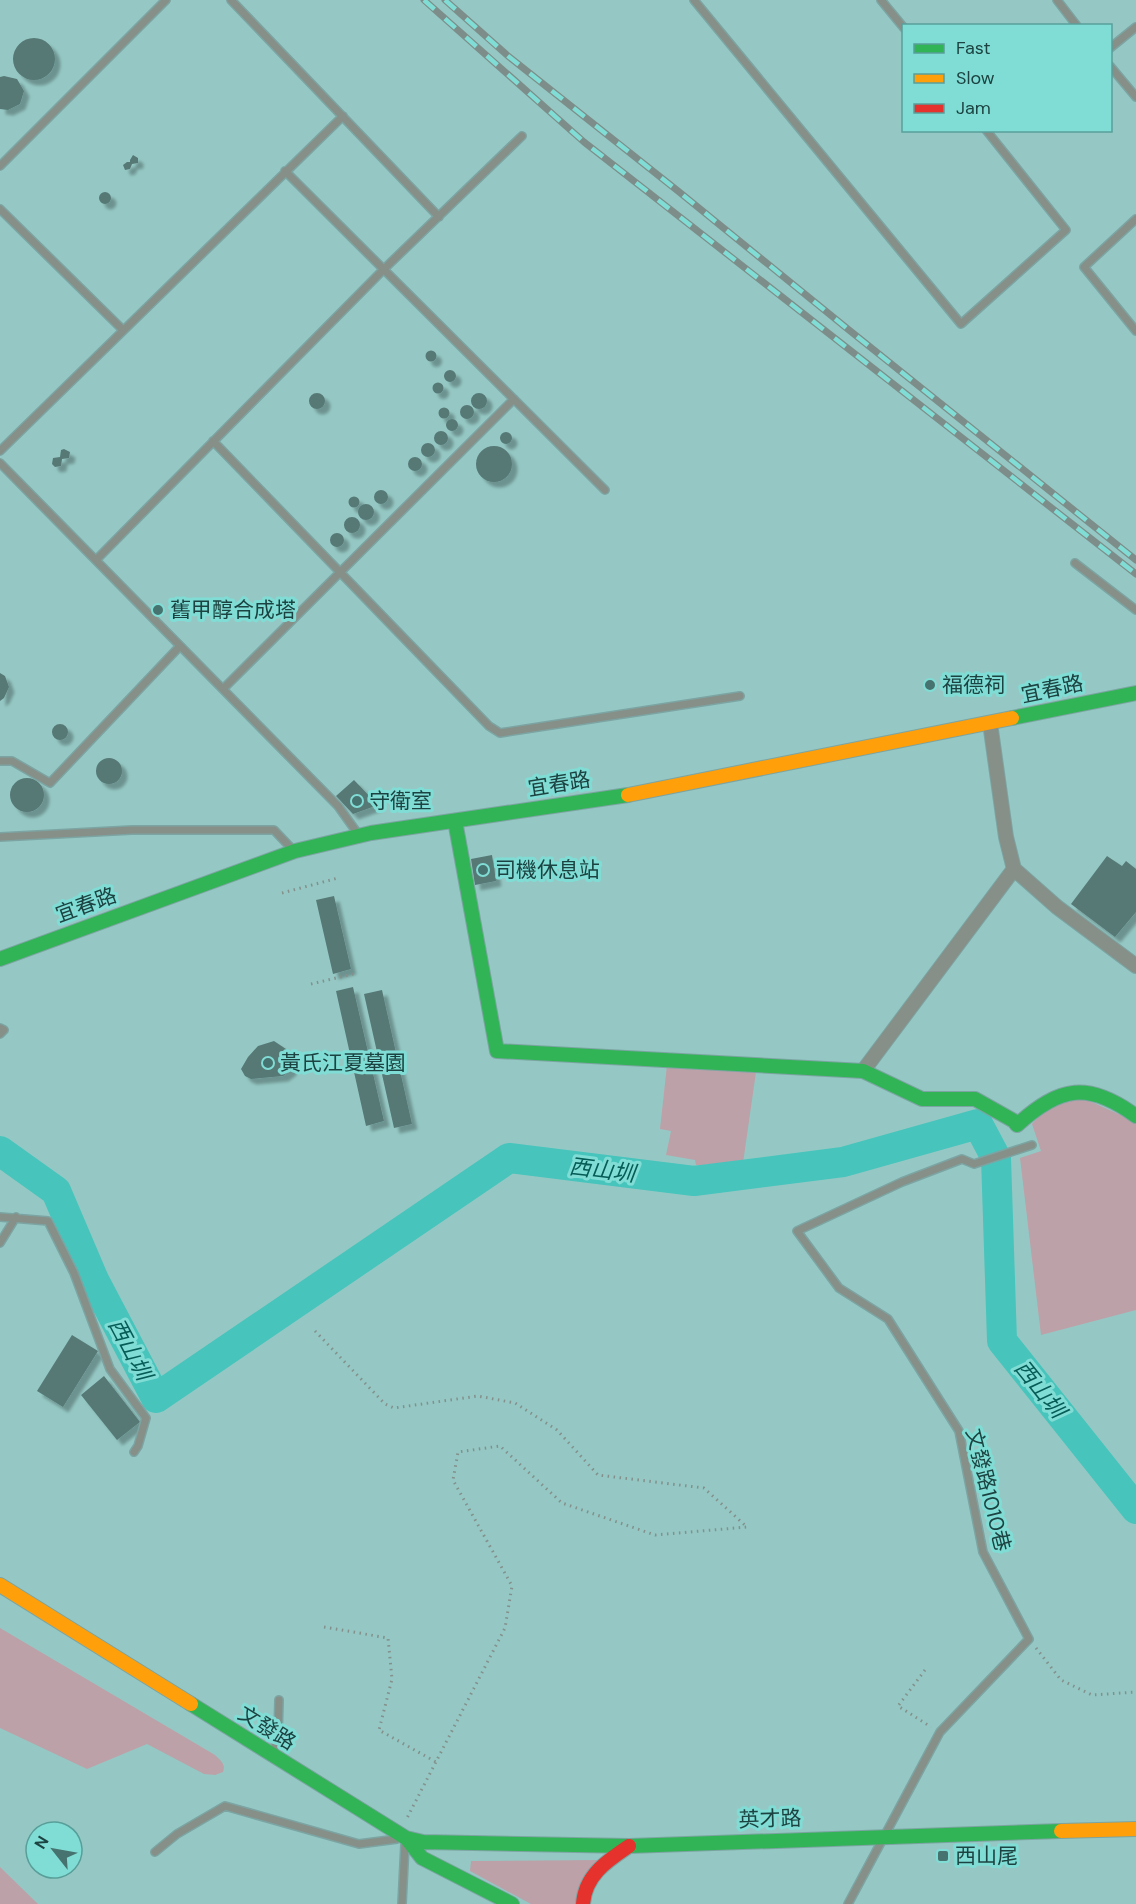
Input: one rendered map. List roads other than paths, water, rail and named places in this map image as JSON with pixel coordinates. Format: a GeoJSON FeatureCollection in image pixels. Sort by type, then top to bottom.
{"type":"FeatureCollection","features":[{"type":"Feature","properties":{"kind":"street","name":"宜春路"},"geometry":{"type":"LineString","coordinates":[[0,959],[295,851],[359,836],[616,797],[1136,693]]}},
{"type":"Feature","properties":{"kind":"street"},"geometry":{"type":"LineString","coordinates":[[990,723],[1006,837],[1014,869],[1057,907],[1136,966]]}},
{"type":"Feature","properties":{"kind":"street"},"geometry":{"type":"LineString","coordinates":[[455,821],[497,1051],[863,1071],[922,1099],[975,1099],[1014,1121],[1017,1125],[1055,1096],[1079,1093],[1102,1097],[1136,1116]]}},
{"type":"Feature","properties":{"kind":"street"},"geometry":{"type":"LineString","coordinates":[[863,1071],[1014,869]]}},
{"type":"Feature","properties":{"kind":"street","name":"文發路"},"geometry":{"type":"LineString","coordinates":[[0,1585],[406,1838],[422,1858],[512,1904]]}},
{"type":"Feature","properties":{"kind":"street","name":"英才路"},"geometry":{"type":"LineString","coordinates":[[406,1838],[423,1842],[629,1846],[1136,1829]]}},
{"type":"Feature","properties":{"kind":"street"},"geometry":{"type":"LineString","coordinates":[[584,1904],[583,1897],[589,1880],[607,1861],[629,1846]]}},
{"type":"Feature","properties":{"kind":"lane"},"geometry":{"type":"LineString","coordinates":[[0,166],[166,0]]}},
{"type":"Feature","properties":{"kind":"lane"},"geometry":{"type":"LineString","coordinates":[[231,0],[439,218]]}},
{"type":"Feature","properties":{"kind":"lane"},"geometry":{"type":"LineString","coordinates":[[694,0],[961,324],[1066,230],[988,132]]}},
{"type":"Feature","properties":{"kind":"lane"},"geometry":{"type":"LineString","coordinates":[[881,0],[902,27]]}},
{"type":"Feature","properties":{"kind":"lane"},"geometry":{"type":"LineString","coordinates":[[1057,0],[1075,24]]}},
{"type":"Feature","properties":{"kind":"lane"},"geometry":{"type":"LineString","coordinates":[[1112,46],[1136,27]]}},
{"type":"Feature","properties":{"kind":"lane"},"geometry":{"type":"LineString","coordinates":[[1112,68],[1136,97]]}},
{"type":"Feature","properties":{"kind":"lane"},"geometry":{"type":"LineString","coordinates":[[0,451],[343,116]]}},
{"type":"Feature","properties":{"kind":"lane"},"geometry":{"type":"LineString","coordinates":[[96,560],[384,269],[522,136]]}},
{"type":"Feature","properties":{"kind":"lane"},"geometry":{"type":"LineString","coordinates":[[285,171],[605,490]]}},
{"type":"Feature","properties":{"kind":"lane"},"geometry":{"type":"LineString","coordinates":[[0,209],[123,330]]}},
{"type":"Feature","properties":{"kind":"lane"},"geometry":{"type":"LineString","coordinates":[[1136,219],[1084,267],[1136,331]]}},
{"type":"Feature","properties":{"kind":"lane"},"geometry":{"type":"LineString","coordinates":[[223,689],[514,399]]}},
{"type":"Feature","properties":{"kind":"lane"},"geometry":{"type":"LineString","coordinates":[[213,441],[489,726],[500,733],[740,696]]}},
{"type":"Feature","properties":{"kind":"lane"},"geometry":{"type":"LineString","coordinates":[[0,464],[338,806],[359,836]]}},
{"type":"Feature","properties":{"kind":"lane"},"geometry":{"type":"LineString","coordinates":[[1074,563],[1136,610]]}},
{"type":"Feature","properties":{"kind":"lane"},"geometry":{"type":"LineString","coordinates":[[0,761],[12,761],[50,783],[180,646]]}},
{"type":"Feature","properties":{"kind":"lane"},"geometry":{"type":"LineString","coordinates":[[0,837],[132,830],[274,830],[295,851]]}},
{"type":"Feature","properties":{"kind":"lane"},"geometry":{"type":"LineString","coordinates":[[0,1028],[4,1030],[0,1034]]}},
{"type":"Feature","properties":{"kind":"lane","name":"文發路1010巷"},"geometry":{"type":"LineString","coordinates":[[885,1836],[940,1732],[1029,1640],[983,1552],[959,1431],[888,1319],[839,1288],[798,1231],[902,1182],[952,1163],[962,1160],[974,1164],[1032,1145]]}},
{"type":"Feature","properties":{"kind":"lane"},"geometry":{"type":"LineString","coordinates":[[0,1216],[48,1221],[74,1273],[110,1369],[147,1418],[134,1452]]}},
{"type":"Feature","properties":{"kind":"lane"},"geometry":{"type":"LineString","coordinates":[[0,1243],[16,1218]]}},
{"type":"Feature","properties":{"kind":"lane"},"geometry":{"type":"LineString","coordinates":[[273,1756],[278,1735],[279,1700]]}},
{"type":"Feature","properties":{"kind":"lane"},"geometry":{"type":"LineString","coordinates":[[155,1852],[177,1834],[225,1806],[359,1844],[406,1838],[402,1904]]}},
{"type":"Feature","properties":{"kind":"lane"},"geometry":{"type":"LineString","coordinates":[[848,1904],[885,1836]]}},
{"type":"Feature","properties":{"kind":"waterway","name":"西山圳"},"geometry":{"type":"LineString","coordinates":[[0,1151],[56,1191],[94,1280],[156,1398],[509,1158],[694,1181],[843,1162],[978,1124],[996,1158],[1002,1341],[1136,1509]]}},
{"type":"Feature","properties":{"kind":"railway"},"geometry":{"type":"LineString","coordinates":[[424,0],[584,142],[1136,574]]}},
{"type":"Feature","properties":{"kind":"railway"},"geometry":{"type":"LineString","coordinates":[[445,0],[508,56],[1136,560]]}},
{"type":"Feature","properties":{"kind":"place","name":"舊甲醇合成塔"},"geometry":{"type":"Point","coordinates":[158,610]}},
{"type":"Feature","properties":{"kind":"place","name":"福德祠"},"geometry":{"type":"Point","coordinates":[930,685]}},
{"type":"Feature","properties":{"kind":"place","name":"守衛室"},"geometry":{"type":"Point","coordinates":[357,801]}},
{"type":"Feature","properties":{"kind":"place","name":"司機休息站"},"geometry":{"type":"Point","coordinates":[483,870]}},
{"type":"Feature","properties":{"kind":"place","name":"黃氏江夏墓園"},"geometry":{"type":"Point","coordinates":[268,1063]}},
{"type":"Feature","properties":{"kind":"place","name":"西山尾"},"geometry":{"type":"Point","coordinates":[943,1856]}}]}
